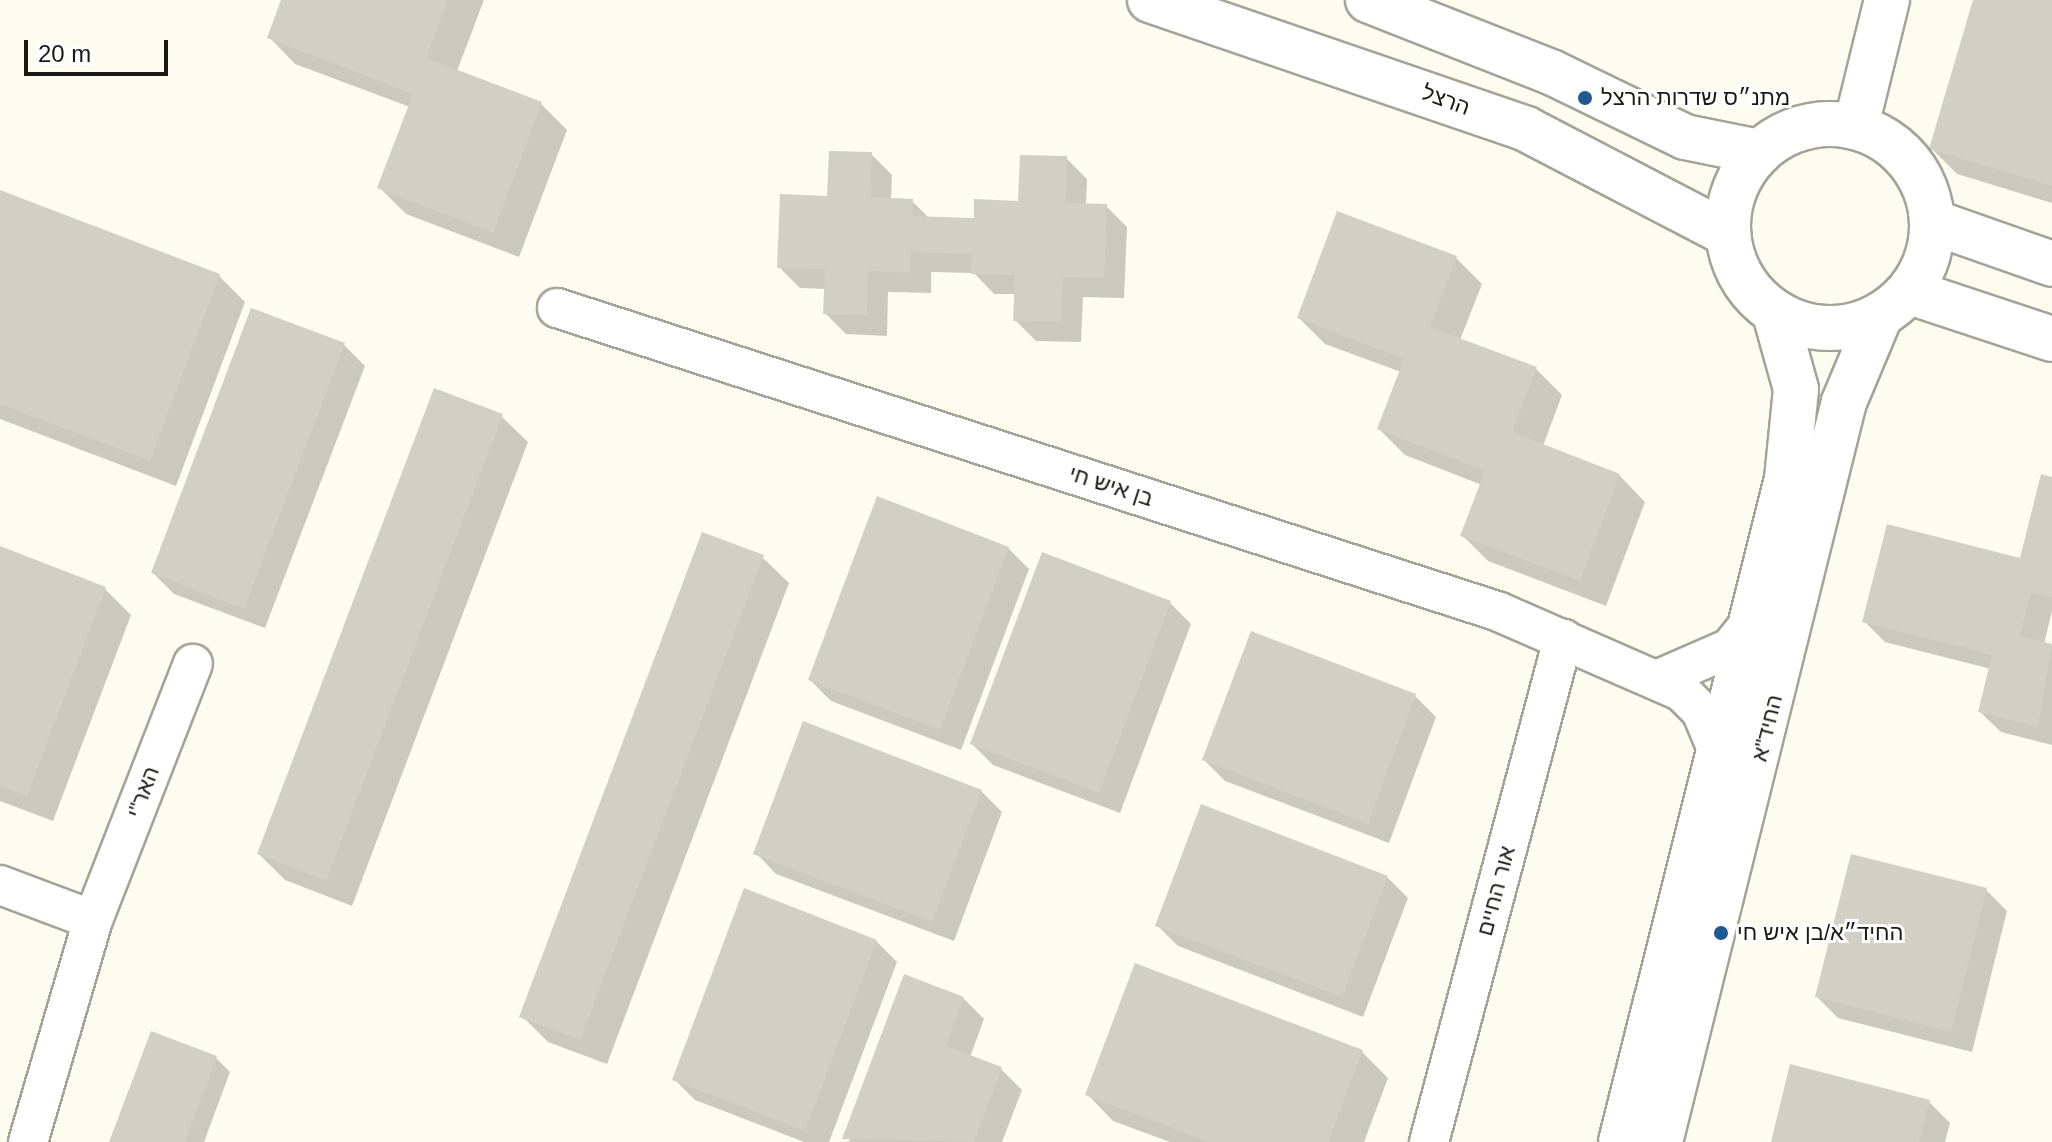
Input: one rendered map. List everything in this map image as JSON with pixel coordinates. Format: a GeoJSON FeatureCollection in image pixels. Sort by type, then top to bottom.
{"type":"FeatureCollection","features":[{"type":"Feature","properties":{"kind":"main road","name":"הרצל"},"geometry":{"type":"LineString","coordinates":[[1150,0],[1526,129],[1728,234]]}},
{"type":"Feature","properties":{"kind":"main road"},"geometry":{"type":"LineString","coordinates":[[1368,0],[1551,72],[1685,137],[1759,152]]}},
{"type":"Feature","properties":{"kind":"main road"},"geometry":{"type":"LineString","coordinates":[[1856,126],[1887,0]]}},
{"type":"Feature","properties":{"kind":"main road"},"geometry":{"type":"LineString","coordinates":[[1821,124],[1856,126],[1910,162],[1933,222],[1927,259],[1895,304],[1843,329],[1804,327],[1775,314],[1751,293],[1728,234],[1738,180],[1759,152],[1788,133],[1821,124]]}},
{"type":"Feature","properties":{"kind":"main road"},"geometry":{"type":"LineString","coordinates":[[1933,222],[2052,264]]}},
{"type":"Feature","properties":{"kind":"main road"},"geometry":{"type":"LineString","coordinates":[[1895,304],[2052,339]]}},
{"type":"Feature","properties":{"kind":"main road","name":"החיד\"א"},"geometry":{"type":"LineString","coordinates":[[1660,1142],[1844,402],[1895,304]]}},
{"type":"Feature","properties":{"kind":"main road","name":"החיד\"א"},"geometry":{"type":"LineString","coordinates":[[1621,1142],[1753,620],[1794,430],[1796,389],[1775,314]]}},
{"type":"Feature","properties":{"kind":"street","name":"בן איש חי"},"geometry":{"type":"LineString","coordinates":[[557,308],[1497,611],[1659,679],[1701,711],[1719,754]]}},
{"type":"Feature","properties":{"kind":"street"},"geometry":{"type":"LineString","coordinates":[[1659,679],[1730,648],[1753,620]]}},
{"type":"Feature","properties":{"kind":"street","name":"אור החיים"},"geometry":{"type":"LineString","coordinates":[[1429,1142],[1563,639]]}},
{"type":"Feature","properties":{"kind":"street","name":"האר\"י"},"geometry":{"type":"LineString","coordinates":[[28,1142],[93,920],[193,664]]}},
{"type":"Feature","properties":{"kind":"street"},"geometry":{"type":"LineString","coordinates":[[0,885],[93,920]]}},
{"type":"Feature","properties":{"kind":"building"},"geometry":{"type":"Polygon","coordinates":[[[281,0],[448,0],[426,58],[542,102],[493,233],[377,188],[413,94],[267,38],[281,0]]]}},
{"type":"Feature","properties":{"kind":"building"},"geometry":{"type":"Polygon","coordinates":[[[1973,0],[2052,0],[2052,186],[1929,149],[1973,0]]]}},
{"type":"Feature","properties":{"kind":"building"},"geometry":{"type":"Polygon","coordinates":[[[829,151],[872,152],[871,197],[913,199],[912,216],[974,218],[974,199],[1018,201],[1020,155],[1067,156],[1066,203],[1107,204],[1104,278],[1063,277],[1061,322],[1013,321],[1015,275],[971,274],[972,254],[911,252],[910,273],[868,271],[867,316],[823,314],[825,269],[777,268],[780,194],[827,196],[829,151]]]}},
{"type":"Feature","properties":{"kind":"building"},"geometry":{"type":"Polygon","coordinates":[[[0,190],[220,274],[150,461],[0,404],[0,190]]]}},
{"type":"Feature","properties":{"kind":"building"},"geometry":{"type":"Polygon","coordinates":[[[1337,211],[1457,256],[1430,327],[1537,367],[1512,432],[1620,474],[1580,581],[1460,536],[1485,471],[1377,429],[1404,359],[1297,318],[1337,211]]]}},
{"type":"Feature","properties":{"kind":"building"},"geometry":{"type":"Polygon","coordinates":[[[251,308],[345,343],[244,609],[151,573],[251,308]]]}},
{"type":"Feature","properties":{"kind":"building"},"geometry":{"type":"Polygon","coordinates":[[[434,388],[503,414],[326,881],[257,854],[434,388]]]}},
{"type":"Feature","properties":{"kind":"building"},"geometry":{"type":"Polygon","coordinates":[[[2041,474],[2052,477],[2052,597],[2031,592],[2020,636],[2052,644],[2038,727],[1978,712],[1992,655],[1862,622],[1887,524],[2020,558],[2041,474]]]}},
{"type":"Feature","properties":{"kind":"building"},"geometry":{"type":"Polygon","coordinates":[[[877,496],[1009,547],[940,730],[808,680],[877,496]]]}},
{"type":"Feature","properties":{"kind":"building"},"geometry":{"type":"Polygon","coordinates":[[[702,532],[764,555],[580,1040],[519,1017],[702,532]]]}},
{"type":"Feature","properties":{"kind":"building"},"geometry":{"type":"Polygon","coordinates":[[[0,546],[106,587],[27,796],[0,786],[0,546]]]}},
{"type":"Feature","properties":{"kind":"building"},"geometry":{"type":"Polygon","coordinates":[[[1042,552],[1171,601],[1099,793],[970,744],[1042,552]]]}},
{"type":"Feature","properties":{"kind":"building"},"geometry":{"type":"Polygon","coordinates":[[[1251,631],[1416,694],[1368,824],[1202,760],[1251,631]]]}},
{"type":"Feature","properties":{"kind":"building"},"geometry":{"type":"Polygon","coordinates":[[[803,721],[982,790],[932,922],[753,854],[803,721]]]}},
{"type":"Feature","properties":{"kind":"building"},"geometry":{"type":"Polygon","coordinates":[[[1201,804],[1388,876],[1342,997],[1155,926],[1201,804]]]}},
{"type":"Feature","properties":{"kind":"building"},"geometry":{"type":"Polygon","coordinates":[[[1851,854],[1987,888],[1951,1032],[1815,997],[1851,854]]]}},
{"type":"Feature","properties":{"kind":"building"},"geometry":{"type":"Polygon","coordinates":[[[744,888],[877,940],[805,1131],[672,1080],[744,888]]]}},
{"type":"Feature","properties":{"kind":"building"},"geometry":{"type":"Polygon","coordinates":[[[1135,963],[1363,1050],[1328,1142],[1208,1142],[1085,1095],[1135,963]]]}},
{"type":"Feature","properties":{"kind":"building"},"geometry":{"type":"Polygon","coordinates":[[[904,974],[964,997],[946,1046],[1002,1067],[974,1142],[842,1139],[904,974]]]}},
{"type":"Feature","properties":{"kind":"building"},"geometry":{"type":"Polygon","coordinates":[[[151,1031],[217,1056],[185,1142],[109,1142],[151,1031]]]}},
{"type":"Feature","properties":{"kind":"building"},"geometry":{"type":"Polygon","coordinates":[[[1790,1064],[1930,1100],[1919,1142],[1771,1142],[1790,1064]]]}},
{"type":"Feature","properties":{"kind":"place","name":"מתנ״ס שדרות הרצל"},"geometry":{"type":"Point","coordinates":[1585,98]}},
{"type":"Feature","properties":{"kind":"place","name":"החיד״א/בן איש חי"},"geometry":{"type":"Point","coordinates":[1721,933]}}]}
